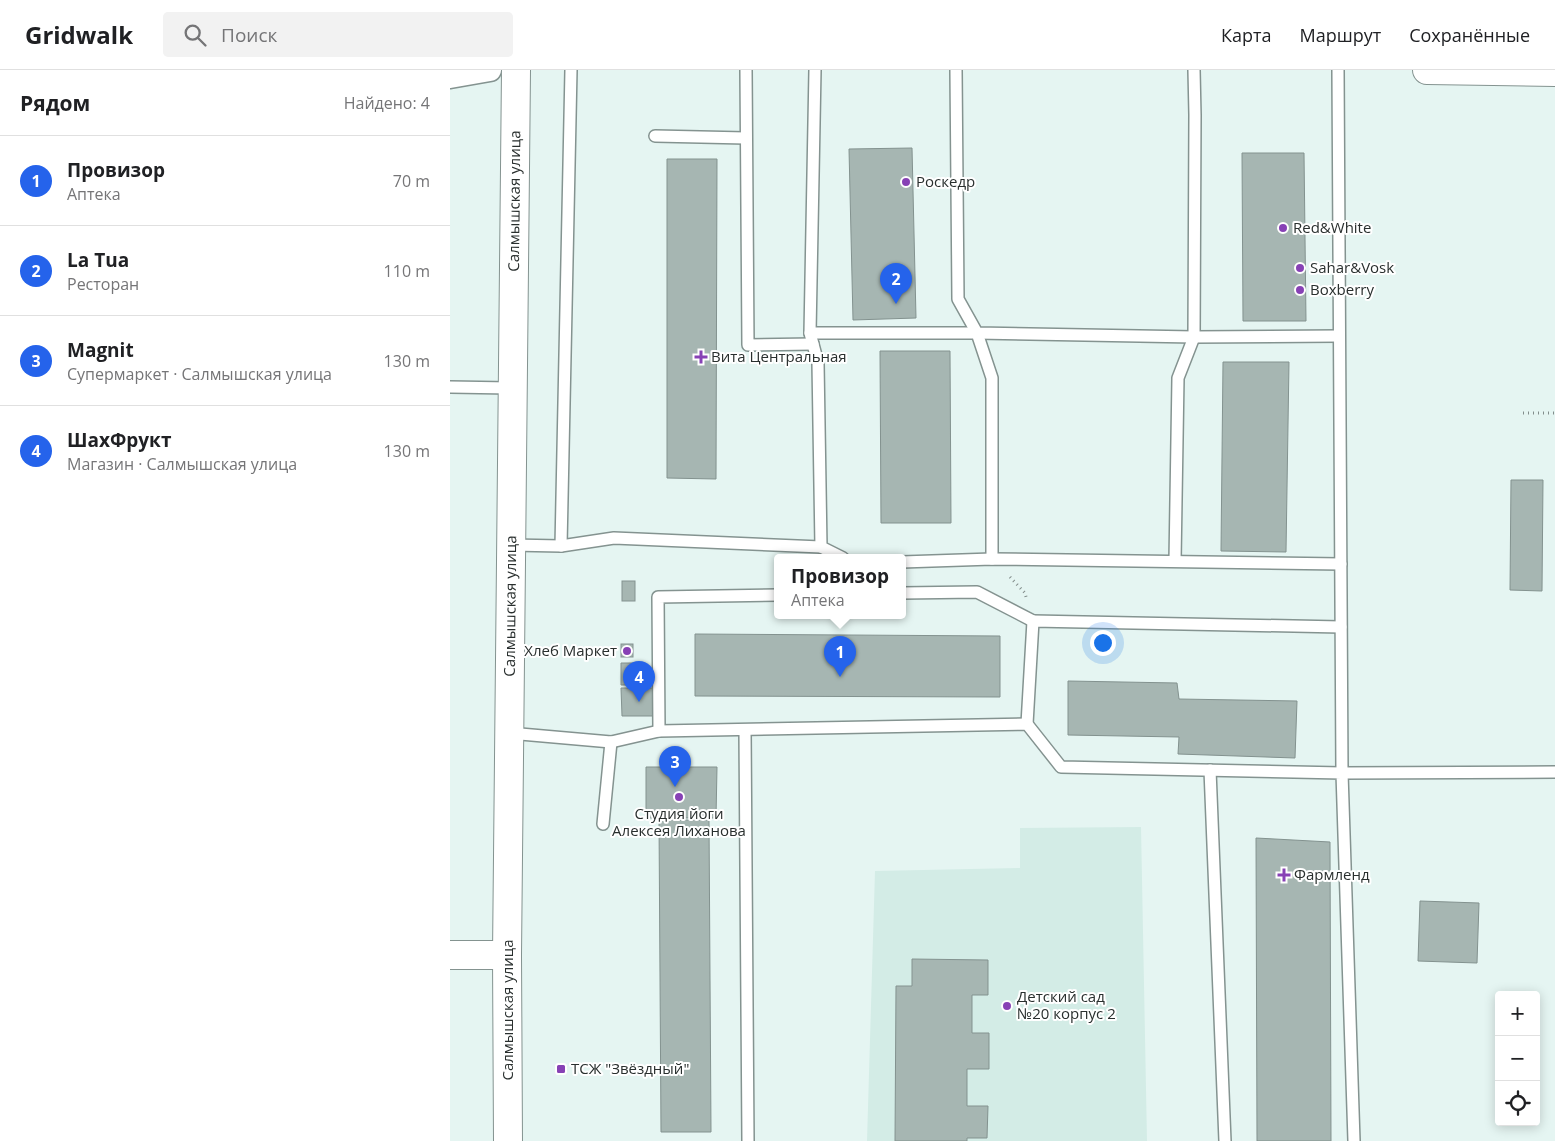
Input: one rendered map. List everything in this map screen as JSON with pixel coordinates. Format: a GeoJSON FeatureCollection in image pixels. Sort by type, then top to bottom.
{"type":"FeatureCollection","features":[{"type":"Feature","properties":{"kind":"main road","name":"Салмышская улица"},"geometry":{"type":"LineString","coordinates":[[508,1141],[507,955],[516,70]]}},
{"type":"Feature","properties":{"kind":"main road"},"geometry":{"type":"LineString","coordinates":[[1427,70],[1555,72]]}},
{"type":"Feature","properties":{"kind":"main road"},"geometry":{"type":"LineString","coordinates":[[450,955],[507,955]]}},
{"type":"Feature","properties":{"kind":"street"},"geometry":{"type":"LineString","coordinates":[[450,77],[490,70]]}},
{"type":"Feature","properties":{"kind":"lane"},"geometry":{"type":"LineString","coordinates":[[561,546],[571,70]]}},
{"type":"Feature","properties":{"kind":"lane"},"geometry":{"type":"LineString","coordinates":[[746,70],[748,345],[811,339],[977,333],[1194,337],[1339,336]]}},
{"type":"Feature","properties":{"kind":"lane"},"geometry":{"type":"LineString","coordinates":[[815,70],[811,339],[818,362],[821,547]]}},
{"type":"Feature","properties":{"kind":"lane"},"geometry":{"type":"LineString","coordinates":[[956,70],[958,298],[977,333],[992,378],[992,559]]}},
{"type":"Feature","properties":{"kind":"lane"},"geometry":{"type":"LineString","coordinates":[[1176,561],[1178,378],[1194,337],[1194,70]]}},
{"type":"Feature","properties":{"kind":"lane"},"geometry":{"type":"LineString","coordinates":[[1338,70],[1342,773],[1354,1141]]}},
{"type":"Feature","properties":{"kind":"lane"},"geometry":{"type":"LineString","coordinates":[[655,136],[746,138]]}},
{"type":"Feature","properties":{"kind":"lane"},"geometry":{"type":"LineString","coordinates":[[450,387],[512,388]]}},
{"type":"Feature","properties":{"kind":"lane"},"geometry":{"type":"LineString","coordinates":[[511,545],[561,546],[614,538],[821,547],[835,554]]}},
{"type":"Feature","properties":{"kind":"lane"},"geometry":{"type":"LineString","coordinates":[[906,562],[992,559],[1341,564]]}},
{"type":"Feature","properties":{"kind":"lane"},"geometry":{"type":"LineString","coordinates":[[906,593],[977,592],[1033,620],[1341,627]]}},
{"type":"Feature","properties":{"kind":"lane"},"geometry":{"type":"LineString","coordinates":[[659,731],[658,597],[774,595]]}},
{"type":"Feature","properties":{"kind":"lane"},"geometry":{"type":"LineString","coordinates":[[1033,620],[1027,724],[1061,767],[1342,773],[1555,772]]}},
{"type":"Feature","properties":{"kind":"lane"},"geometry":{"type":"LineString","coordinates":[[509,733],[611,742],[659,731],[1027,724]]}},
{"type":"Feature","properties":{"kind":"lane"},"geometry":{"type":"LineString","coordinates":[[744,730],[748,1141]]}},
{"type":"Feature","properties":{"kind":"lane"},"geometry":{"type":"LineString","coordinates":[[603,824],[611,742]]}},
{"type":"Feature","properties":{"kind":"lane"},"geometry":{"type":"LineString","coordinates":[[1210,770],[1225,1141]]}},
{"type":"Feature","properties":{"kind":"path"},"geometry":{"type":"LineString","coordinates":[[1523,413],[1555,413]]}},
{"type":"Feature","properties":{"kind":"shaded area","name":"Детский сад №20 корпус 2"},"geometry":{"type":"Polygon","coordinates":[[[1141,827],[1147,1141],[867,1141],[875,871],[1020,868],[1020,828],[1141,827]]]}},
{"type":"Feature","properties":{"kind":"building"},"geometry":{"type":"Polygon","coordinates":[[[912,148],[916,318],[853,320],[849,149],[912,148]]]}},
{"type":"Feature","properties":{"kind":"building"},"geometry":{"type":"Polygon","coordinates":[[[1242,153],[1304,153],[1306,321],[1243,321],[1242,153]]]}},
{"type":"Feature","properties":{"kind":"building"},"geometry":{"type":"Polygon","coordinates":[[[667,159],[717,159],[716,479],[667,478],[667,159]]]}},
{"type":"Feature","properties":{"kind":"building"},"geometry":{"type":"Polygon","coordinates":[[[880,351],[950,351],[951,523],[881,523],[880,351]]]}},
{"type":"Feature","properties":{"kind":"building"},"geometry":{"type":"Polygon","coordinates":[[[1223,362],[1289,362],[1286,552],[1221,551],[1223,362]]]}},
{"type":"Feature","properties":{"kind":"building"},"geometry":{"type":"Polygon","coordinates":[[[1511,480],[1543,480],[1542,591],[1510,590],[1511,480]]]}},
{"type":"Feature","properties":{"kind":"building"},"geometry":{"type":"Polygon","coordinates":[[[622,581],[635,581],[635,601],[622,601],[622,581]]]}},
{"type":"Feature","properties":{"kind":"building"},"geometry":{"type":"Polygon","coordinates":[[[695,634],[1000,636],[1000,697],[695,696],[695,634]]]}},
{"type":"Feature","properties":{"kind":"building","name":"Хлеб Маркет"},"geometry":{"type":"Polygon","coordinates":[[[621,644],[633,644],[633,657],[621,657],[621,644]]]}},
{"type":"Feature","properties":{"kind":"building"},"geometry":{"type":"Polygon","coordinates":[[[621,663],[634,663],[633,685],[621,685],[621,663]]]}},
{"type":"Feature","properties":{"kind":"building"},"geometry":{"type":"Polygon","coordinates":[[[646,666],[650,670],[646,674],[642,670],[646,666]]]}},
{"type":"Feature","properties":{"kind":"building"},"geometry":{"type":"Polygon","coordinates":[[[1068,681],[1177,683],[1179,699],[1297,701],[1295,758],[1178,754],[1179,737],[1068,735],[1068,681]]]}},
{"type":"Feature","properties":{"kind":"building"},"geometry":{"type":"Polygon","coordinates":[[[621,688],[656,688],[656,716],[622,716],[621,688]]]}},
{"type":"Feature","properties":{"kind":"building"},"geometry":{"type":"Polygon","coordinates":[[[646,767],[717,767],[716,818],[646,818],[646,767]]]}},
{"type":"Feature","properties":{"kind":"building"},"geometry":{"type":"Polygon","coordinates":[[[659,820],[709,820],[711,1132],[661,1132],[659,820]]]}},
{"type":"Feature","properties":{"kind":"building"},"geometry":{"type":"Polygon","coordinates":[[[1256,838],[1330,842],[1331,1141],[1257,1141],[1256,838]]]}},
{"type":"Feature","properties":{"kind":"building"},"geometry":{"type":"Polygon","coordinates":[[[1420,901],[1479,903],[1477,963],[1418,961],[1420,901]]]}},
{"type":"Feature","properties":{"kind":"building"},"geometry":{"type":"Polygon","coordinates":[[[912,959],[988,960],[988,995],[972,995],[972,1033],[989,1033],[989,1069],[967,1069],[967,1106],[988,1106],[987,1138],[967,1138],[967,1141],[895,1141],[896,986],[912,986],[912,959]]]}},
{"type":"Feature","properties":{"kind":"place","name":"Роскедр"},"geometry":{"type":"Point","coordinates":[906,182]}},
{"type":"Feature","properties":{"kind":"place","name":"Red&White"},"geometry":{"type":"Point","coordinates":[1283,228]}},
{"type":"Feature","properties":{"kind":"place","name":"Sahar&Vosk"},"geometry":{"type":"Point","coordinates":[1300,268]}},
{"type":"Feature","properties":{"kind":"place","name":"Boxberry"},"geometry":{"type":"Point","coordinates":[1300,290]}},
{"type":"Feature","properties":{"kind":"place","name":"La Tua"},"geometry":{"type":"Point","coordinates":[896,304]}},
{"type":"Feature","properties":{"kind":"place","name":"Вита Центральная"},"geometry":{"type":"Point","coordinates":[701,357]}},
{"type":"Feature","properties":{"kind":"place","name":"Хлеб Маркет"},"geometry":{"type":"Point","coordinates":[627,651]}},
{"type":"Feature","properties":{"kind":"place","name":"Провизор"},"geometry":{"type":"Point","coordinates":[840,677]}},
{"type":"Feature","properties":{"kind":"place","name":"ШахФрукт"},"geometry":{"type":"Point","coordinates":[639,702]}},
{"type":"Feature","properties":{"kind":"place","name":"Magnit"},"geometry":{"type":"Point","coordinates":[675,787]}},
{"type":"Feature","properties":{"kind":"place","name":"Студия йоги Алексея Лиханова"},"geometry":{"type":"Point","coordinates":[679,797]}},
{"type":"Feature","properties":{"kind":"place","name":"Фармленд"},"geometry":{"type":"Point","coordinates":[1284,875]}},
{"type":"Feature","properties":{"kind":"place","name":"Детский сад №20 корпус 2"},"geometry":{"type":"Point","coordinates":[1007,1006]}},
{"type":"Feature","properties":{"kind":"place","name":"ТСЖ \"Звёздный\""},"geometry":{"type":"Point","coordinates":[561,1069]}}]}
